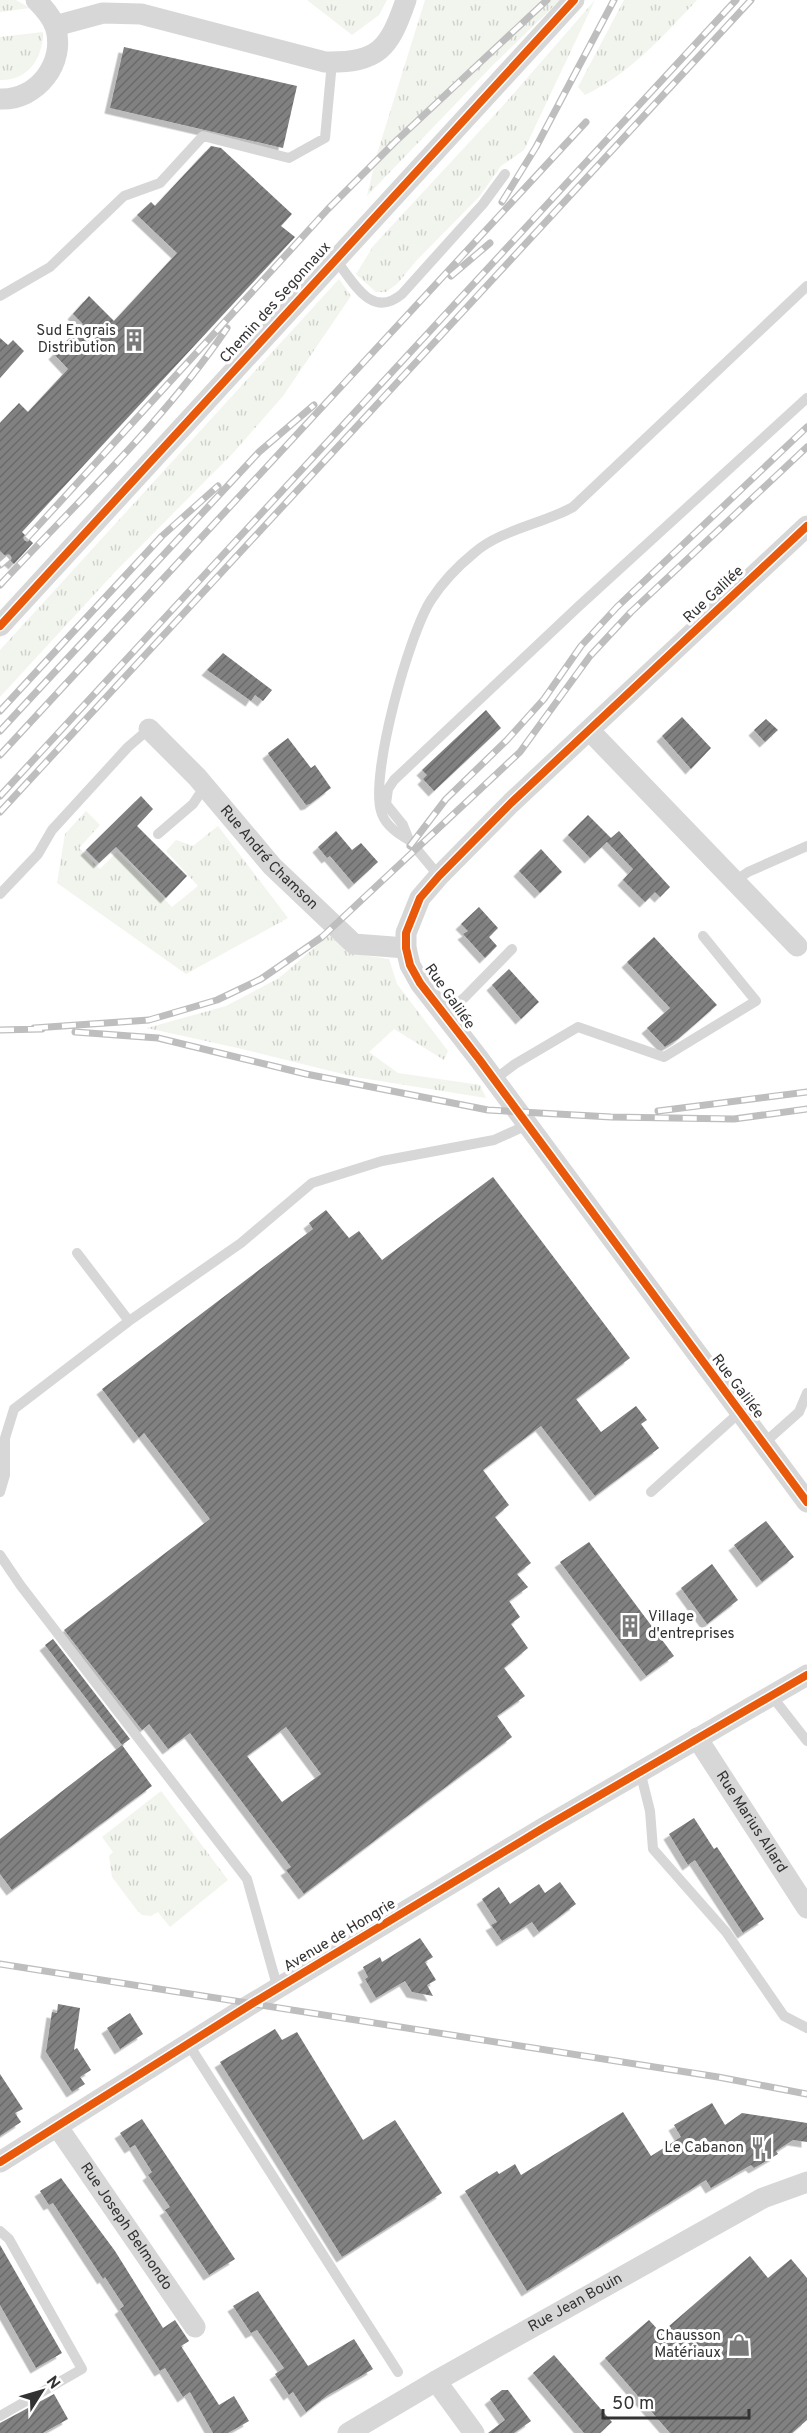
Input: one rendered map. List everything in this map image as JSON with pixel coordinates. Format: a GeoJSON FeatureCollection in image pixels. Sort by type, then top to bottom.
{"type":"FeatureCollection","features":[{"type":"Feature","properties":{"kind":"street"},"geometry":{"type":"LineString","coordinates":[[0,99],[23,95],[37,87],[49,75],[55,59],[58,43],[55,26],[47,10],[36,0]]}},
{"type":"Feature","properties":{"kind":"street"},"geometry":{"type":"LineString","coordinates":[[55,26],[103,13],[141,14],[332,62],[352,62],[380,51],[396,29],[406,0]]}},
{"type":"Feature","properties":{"kind":"street","name":"Chemin des Segonnaux"},"geometry":{"type":"LineString","coordinates":[[0,626],[334,259],[574,0]]}},
{"type":"Feature","properties":{"kind":"street","name":"Rue Galilée"},"geometry":{"type":"LineString","coordinates":[[807,526],[511,803],[439,876],[420,898],[406,933],[406,948],[410,965],[443,1016],[494,1080],[807,1502]]}},
{"type":"Feature","properties":{"kind":"street","name":"Rue André Chamson"},"geometry":{"type":"LineString","coordinates":[[149,729],[205,786],[272,866],[354,944],[406,948]]}},
{"type":"Feature","properties":{"kind":"street"},"geometry":{"type":"LineString","coordinates":[[590,731],[797,946]]}},
{"type":"Feature","properties":{"kind":"street","name":"Avenue de Hongrie"},"geometry":{"type":"LineString","coordinates":[[0,2162],[278,1989],[640,1771],[807,1675]]}},
{"type":"Feature","properties":{"kind":"street","name":"Rue Marius Allard"},"geometry":{"type":"LineString","coordinates":[[697,1738],[807,1908]]}},
{"type":"Feature","properties":{"kind":"street","name":"Rue Joseph Belmondo"},"geometry":{"type":"LineString","coordinates":[[57,2126],[195,2327]]}},
{"type":"Feature","properties":{"kind":"street","name":"Rue Jean Bouin"},"geometry":{"type":"LineString","coordinates":[[348,2433],[436,2381],[763,2198],[807,2182]]}},
{"type":"Feature","properties":{"kind":"street"},"geometry":{"type":"LineString","coordinates":[[436,2381],[474,2433]]}},
{"type":"Feature","properties":{"kind":"lane"},"geometry":{"type":"LineString","coordinates":[[0,296],[50,267],[124,196],[160,183],[203,136],[289,158],[325,138],[332,62]]}},
{"type":"Feature","properties":{"kind":"lane"},"geometry":{"type":"LineString","coordinates":[[334,259],[368,299],[379,305],[392,303],[483,204],[505,174]]}},
{"type":"Feature","properties":{"kind":"lane"},"geometry":{"type":"LineString","coordinates":[[409,840],[396,832],[381,814],[378,783],[385,742],[399,688],[414,640],[430,600],[476,551],[503,535],[553,518],[573,507],[807,286]]}},
{"type":"Feature","properties":{"kind":"lane"},"geometry":{"type":"LineString","coordinates":[[439,876],[409,840],[403,825],[386,804],[388,789],[394,780],[588,598],[807,398]]}},
{"type":"Feature","properties":{"kind":"lane"},"geometry":{"type":"LineString","coordinates":[[0,894],[38,854],[52,830],[128,747],[149,729]]}},
{"type":"Feature","properties":{"kind":"lane"},"geometry":{"type":"LineString","coordinates":[[158,834],[193,804],[205,786]]}},
{"type":"Feature","properties":{"kind":"lane"},"geometry":{"type":"LineString","coordinates":[[735,881],[748,872],[807,846]]}},
{"type":"Feature","properties":{"kind":"lane"},"geometry":{"type":"LineString","coordinates":[[494,1080],[515,1064],[578,1027],[664,1057],[756,1001],[703,936]]}},
{"type":"Feature","properties":{"kind":"lane"},"geometry":{"type":"LineString","coordinates":[[443,1016],[512,949]]}},
{"type":"Feature","properties":{"kind":"lane"},"geometry":{"type":"LineString","coordinates":[[0,1492],[5,1475],[5,1438],[14,1409],[129,1321],[241,1243],[312,1183],[382,1161],[494,1140],[527,1125]]}},
{"type":"Feature","properties":{"kind":"lane"},"geometry":{"type":"LineString","coordinates":[[77,1253],[129,1321]]}},
{"type":"Feature","properties":{"kind":"lane"},"geometry":{"type":"LineString","coordinates":[[763,1444],[799,1412],[807,1393]]}},
{"type":"Feature","properties":{"kind":"lane"},"geometry":{"type":"LineString","coordinates":[[651,1492],[739,1413]]}},
{"type":"Feature","properties":{"kind":"lane"},"geometry":{"type":"LineString","coordinates":[[0,1555],[28,1595],[247,1879],[278,1989]]}},
{"type":"Feature","properties":{"kind":"lane"},"geometry":{"type":"LineString","coordinates":[[771,1695],[807,1741]]}},
{"type":"Feature","properties":{"kind":"lane"},"geometry":{"type":"LineString","coordinates":[[640,1771],[650,1811],[653,1849],[726,1932],[784,2016],[807,2028]]}},
{"type":"Feature","properties":{"kind":"lane"},"geometry":{"type":"LineString","coordinates":[[189,2045],[398,2372]]}},
{"type":"Feature","properties":{"kind":"lane"},"geometry":{"type":"LineString","coordinates":[[0,2231],[9,2240],[82,2369],[0,2416]]}},
{"type":"Feature","properties":{"kind":"green space"},"geometry":{"type":"Polygon","coordinates":[[[0,0],[16,0],[30,8],[0,12],[0,0]]]}},
{"type":"Feature","properties":{"kind":"green space"},"geometry":{"type":"Polygon","coordinates":[[[307,0],[387,0],[379,15],[352,35],[307,0]]]}},
{"type":"Feature","properties":{"kind":"green space"},"geometry":{"type":"Polygon","coordinates":[[[425,0],[560,0],[492,66],[367,196],[377,154],[425,0]]]}},
{"type":"Feature","properties":{"kind":"green space"},"geometry":{"type":"Polygon","coordinates":[[[595,0],[524,150],[501,166],[479,197],[416,261],[397,284],[386,292],[376,292],[356,274],[374,245],[501,108],[595,0]]]}},
{"type":"Feature","properties":{"kind":"green space"},"geometry":{"type":"Polygon","coordinates":[[[624,0],[697,0],[632,65],[585,95],[578,87],[624,0]]]}},
{"type":"Feature","properties":{"kind":"green space"},"geometry":{"type":"Polygon","coordinates":[[[43,32],[40,50],[32,66],[19,76],[0,80],[0,37],[43,32]]]}},
{"type":"Feature","properties":{"kind":"green space"},"geometry":{"type":"Polygon","coordinates":[[[339,279],[351,296],[283,396],[234,452],[114,573],[0,697],[0,650],[339,279]]]}},
{"type":"Feature","properties":{"kind":"green space"},"geometry":{"type":"Polygon","coordinates":[[[86,811],[100,825],[79,848],[100,869],[117,852],[172,907],[198,886],[166,851],[176,840],[193,846],[218,826],[288,918],[186,974],[57,883],[65,834],[86,811]]]}},
{"type":"Feature","properties":{"kind":"green space"},"geometry":{"type":"Polygon","coordinates":[[[329,935],[349,953],[389,959],[397,984],[448,1051],[444,1060],[394,1029],[369,1052],[398,1073],[480,1085],[486,1098],[355,1077],[147,1028],[226,1006],[279,978],[329,935]]]}},
{"type":"Feature","properties":{"kind":"green space"},"geometry":{"type":"Polygon","coordinates":[[[161,1791],[228,1880],[170,1927],[158,1912],[151,1916],[142,1915],[136,1909],[112,1877],[109,1856],[113,1852],[102,1837],[161,1791]]]}},
{"type":"Feature","properties":{"kind":"building"},"geometry":{"type":"Polygon","coordinates":[[[124,47],[297,86],[283,148],[110,108],[124,47]]]}},
{"type":"Feature","properties":{"kind":"building","name":"Sud Engrais Distribution"},"geometry":{"type":"Polygon","coordinates":[[[211,146],[221,148],[292,214],[281,226],[295,237],[22,532],[33,543],[14,564],[0,551],[0,423],[19,403],[28,412],[68,369],[54,354],[83,324],[73,314],[89,296],[114,321],[177,253],[137,215],[151,202],[155,206],[211,146]]]}},
{"type":"Feature","properties":{"kind":"building"},"geometry":{"type":"Polygon","coordinates":[[[0,338],[8,345],[13,340],[24,351],[0,378],[0,338]]]}},
{"type":"Feature","properties":{"kind":"building"},"geometry":{"type":"Polygon","coordinates":[[[223,653],[272,690],[263,701],[255,695],[251,701],[207,670],[223,653]]]}},
{"type":"Feature","properties":{"kind":"building"},"geometry":{"type":"Polygon","coordinates":[[[486,710],[501,728],[434,791],[423,779],[427,775],[422,770],[486,710]]]}},
{"type":"Feature","properties":{"kind":"building"},"geometry":{"type":"Polygon","coordinates":[[[682,717],[711,748],[691,769],[662,736],[682,717]]]}},
{"type":"Feature","properties":{"kind":"building"},"geometry":{"type":"Polygon","coordinates":[[[766,719],[778,730],[765,742],[754,730],[766,719]]]}},
{"type":"Feature","properties":{"kind":"building"},"geometry":{"type":"Polygon","coordinates":[[[288,738],[311,768],[315,765],[331,788],[310,804],[306,805],[268,753],[288,738]]]}},
{"type":"Feature","properties":{"kind":"building"},"geometry":{"type":"Polygon","coordinates":[[[141,796],[153,809],[137,826],[187,876],[166,898],[116,847],[99,863],[86,850],[141,796]]]}},
{"type":"Feature","properties":{"kind":"building"},"geometry":{"type":"Polygon","coordinates":[[[588,815],[611,838],[619,831],[670,887],[660,897],[655,892],[645,902],[623,880],[633,869],[607,842],[590,858],[568,835],[588,815]]]}},
{"type":"Feature","properties":{"kind":"building"},"geometry":{"type":"Polygon","coordinates":[[[336,831],[352,850],[361,843],[378,862],[354,884],[330,856],[327,858],[318,847],[336,831]]]}},
{"type":"Feature","properties":{"kind":"building"},"geometry":{"type":"Polygon","coordinates":[[[541,849],[562,872],[540,893],[519,871],[541,849]]]}},
{"type":"Feature","properties":{"kind":"building"},"geometry":{"type":"Polygon","coordinates":[[[479,907],[498,928],[489,937],[497,946],[485,958],[463,934],[468,931],[461,924],[479,907]]]}},
{"type":"Feature","properties":{"kind":"building"},"geometry":{"type":"Polygon","coordinates":[[[654,937],[717,1005],[678,1039],[665,1047],[647,1028],[670,1008],[627,962],[654,937]]]}},
{"type":"Feature","properties":{"kind":"building"},"geometry":{"type":"Polygon","coordinates":[[[509,969],[539,1002],[521,1019],[492,985],[509,969]]]}},
{"type":"Feature","properties":{"kind":"building"},"geometry":{"type":"Polygon","coordinates":[[[493,1177],[630,1358],[576,1399],[601,1432],[636,1406],[647,1420],[641,1424],[659,1448],[595,1496],[541,1426],[483,1470],[509,1505],[495,1517],[531,1563],[517,1574],[528,1587],[509,1601],[520,1617],[511,1624],[528,1648],[504,1668],[525,1696],[497,1716],[512,1737],[304,1894],[286,1870],[291,1867],[190,1733],[168,1749],[149,1724],[142,1730],[64,1630],[210,1519],[144,1433],[139,1438],[102,1389],[313,1229],[309,1223],[326,1210],[349,1238],[359,1231],[382,1260],[493,1177]],[[286,1727],[247,1756],[282,1802],[321,1774],[286,1727]]]}},
{"type":"Feature","properties":{"kind":"building"},"geometry":{"type":"Polygon","coordinates":[[[766,1521],[794,1557],[762,1582],[734,1545],[766,1521]]]}},
{"type":"Feature","properties":{"kind":"building","name":"Village d'entreprises"},"geometry":{"type":"Polygon","coordinates":[[[589,1542],[674,1656],[646,1676],[560,1562],[589,1542]]]}},
{"type":"Feature","properties":{"kind":"building"},"geometry":{"type":"Polygon","coordinates":[[[712,1564],[738,1600],[707,1624],[681,1588],[712,1564]]]}},
{"type":"Feature","properties":{"kind":"building"},"geometry":{"type":"Polygon","coordinates":[[[53,1639],[130,1739],[122,1745],[45,1645],[53,1639]]]}},
{"type":"Feature","properties":{"kind":"building"},"geometry":{"type":"Polygon","coordinates":[[[122,1745],[152,1786],[12,1890],[0,1874],[0,1839],[122,1745]]]}},
{"type":"Feature","properties":{"kind":"building"},"geometry":{"type":"Polygon","coordinates":[[[694,1818],[714,1849],[717,1847],[764,1919],[743,1933],[695,1860],[688,1865],[669,1834],[694,1818]]]}},
{"type":"Feature","properties":{"kind":"building"},"geometry":{"type":"Polygon","coordinates":[[[560,1882],[576,1904],[539,1932],[532,1922],[502,1941],[491,1925],[497,1922],[482,1899],[499,1887],[510,1904],[539,1884],[545,1893],[560,1882]]]}},
{"type":"Feature","properties":{"kind":"building"},"geometry":{"type":"Polygon","coordinates":[[[420,1938],[433,1957],[425,1962],[436,1980],[427,1985],[433,1996],[412,1992],[405,1981],[376,1998],[365,1979],[368,1977],[363,1967],[380,1957],[382,1962],[420,1938]]]}},
{"type":"Feature","properties":{"kind":"building"},"geometry":{"type":"Polygon","coordinates":[[[58,2004],[80,2008],[74,2050],[77,2048],[91,2070],[80,2077],[85,2084],[72,2092],[46,2052],[52,2012],[57,2013],[58,2004]]]}},
{"type":"Feature","properties":{"kind":"building"},"geometry":{"type":"Polygon","coordinates":[[[130,2013],[143,2034],[120,2049],[107,2028],[130,2013]]]}},
{"type":"Feature","properties":{"kind":"building"},"geometry":{"type":"Polygon","coordinates":[[[275,2029],[282,2040],[297,2032],[363,2140],[395,2120],[442,2193],[342,2257],[220,2062],[275,2029]]]}},
{"type":"Feature","properties":{"kind":"building"},"geometry":{"type":"Polygon","coordinates":[[[0,2074],[23,2109],[15,2113],[21,2122],[0,2136],[0,2074]]]}},
{"type":"Feature","properties":{"kind":"building"},"geometry":{"type":"Polygon","coordinates":[[[712,2103],[725,2125],[742,2113],[807,2123],[807,2142],[793,2140],[776,2151],[778,2154],[761,2164],[754,2168],[751,2165],[711,2188],[706,2180],[527,2291],[465,2191],[497,2171],[499,2174],[515,2164],[521,2175],[623,2112],[651,2156],[681,2137],[674,2125],[712,2103]]]}},
{"type":"Feature","properties":{"kind":"building"},"geometry":{"type":"Polygon","coordinates":[[[142,2119],[235,2259],[209,2275],[165,2210],[170,2207],[148,2175],[152,2172],[135,2145],[130,2148],[120,2133],[142,2119]]]}},
{"type":"Feature","properties":{"kind":"building"},"geometry":{"type":"Polygon","coordinates":[[[61,2178],[115,2251],[163,2328],[175,2320],[189,2341],[181,2346],[219,2405],[234,2396],[249,2421],[228,2433],[213,2433],[190,2392],[183,2397],[165,2368],[160,2371],[120,2309],[124,2306],[105,2277],[103,2279],[53,2203],[49,2205],[40,2191],[61,2178]]]}},
{"type":"Feature","properties":{"kind":"building"},"geometry":{"type":"Polygon","coordinates":[[[0,2245],[62,2353],[36,2368],[0,2305],[0,2245]]]}},
{"type":"Feature","properties":{"kind":"building","name":"Chausson Matériaux"},"geometry":{"type":"Polygon","coordinates":[[[750,2256],[768,2278],[791,2259],[807,2278],[807,2420],[792,2433],[670,2433],[605,2358],[649,2320],[661,2333],[750,2256]]]}},
{"type":"Feature","properties":{"kind":"building"},"geometry":{"type":"Polygon","coordinates":[[[258,2291],[308,2366],[354,2339],[373,2369],[328,2395],[306,2412],[293,2392],[289,2395],[275,2374],[284,2368],[257,2330],[251,2333],[233,2306],[258,2291]]]}},
{"type":"Feature","properties":{"kind":"building"},"geometry":{"type":"Polygon","coordinates":[[[554,2355],[612,2422],[600,2433],[584,2433],[533,2373],[554,2355]]]}},
{"type":"Feature","properties":{"kind":"building"},"geometry":{"type":"Polygon","coordinates":[[[502,2390],[508,2390],[531,2421],[514,2433],[488,2433],[505,2420],[490,2399],[502,2390]]]}},
{"type":"Feature","properties":{"kind":"building"},"geometry":{"type":"Polygon","coordinates":[[[54,2394],[68,2419],[43,2433],[0,2433],[0,2423],[54,2394]]]}},
{"type":"Feature","properties":{"kind":"railway"},"geometry":{"type":"LineString","coordinates":[[27,538],[328,209],[396,141],[547,0]]}},
{"type":"Feature","properties":{"kind":"railway"},"geometry":{"type":"LineString","coordinates":[[502,202],[536,147],[614,0]]}},
{"type":"Feature","properties":{"kind":"railway"},"geometry":{"type":"LineString","coordinates":[[0,796],[736,0]]}},
{"type":"Feature","properties":{"kind":"railway"},"geometry":{"type":"LineString","coordinates":[[0,812],[751,0]]}},
{"type":"Feature","properties":{"kind":"railway"},"geometry":{"type":"LineString","coordinates":[[0,755],[586,122]]}},
{"type":"Feature","properties":{"kind":"railway"},"geometry":{"type":"LineString","coordinates":[[451,276],[490,243]]}},
{"type":"Feature","properties":{"kind":"railway"},"geometry":{"type":"LineString","coordinates":[[0,585],[148,428],[203,362],[227,328]]}},
{"type":"Feature","properties":{"kind":"railway"},"geometry":{"type":"LineString","coordinates":[[0,731],[259,452],[314,405]]}},
{"type":"Feature","properties":{"kind":"railway"},"geometry":{"type":"LineString","coordinates":[[410,846],[446,799],[507,740],[544,699],[581,646],[617,607],[807,427]]}},
{"type":"Feature","properties":{"kind":"railway"},"geometry":{"type":"LineString","coordinates":[[34,1028],[149,1020],[217,1000],[261,979],[322,937],[520,752],[590,656],[631,612],[807,447]]}},
{"type":"Feature","properties":{"kind":"railway"},"geometry":{"type":"LineString","coordinates":[[0,711],[162,536],[218,486]]}},
{"type":"Feature","properties":{"kind":"railway"},"geometry":{"type":"LineString","coordinates":[[0,565],[8,558]]}},
{"type":"Feature","properties":{"kind":"railway"},"geometry":{"type":"LineString","coordinates":[[0,1030],[42,1029]]}},
{"type":"Feature","properties":{"kind":"railway"},"geometry":{"type":"LineString","coordinates":[[75,1032],[158,1038],[306,1074],[488,1110],[611,1117],[734,1119],[807,1109]]}},
{"type":"Feature","properties":{"kind":"railway"},"geometry":{"type":"LineString","coordinates":[[658,1111],[807,1092]]}},
{"type":"Feature","properties":{"kind":"railway"},"geometry":{"type":"LineString","coordinates":[[0,1964],[718,2077],[807,2094]]}},
{"type":"Feature","properties":{"kind":"cycle path"},"geometry":{"type":"LineString","coordinates":[[0,626],[574,0]]}},
{"type":"Feature","properties":{"kind":"cycle path"},"geometry":{"type":"LineString","coordinates":[[807,526],[511,803],[439,876],[420,898],[406,933],[406,948],[410,965],[420,983],[479,1059],[807,1502]]}},
{"type":"Feature","properties":{"kind":"cycle path"},"geometry":{"type":"LineString","coordinates":[[0,2162],[253,2003],[545,1827],[807,1675]]}},
{"type":"Feature","properties":{"kind":"place","name":"Sud Engrais Distribution"},"geometry":{"type":"Point","coordinates":[134,340]}},
{"type":"Feature","properties":{"kind":"place","name":"Village d'entreprises"},"geometry":{"type":"Point","coordinates":[630,1626]}},
{"type":"Feature","properties":{"kind":"place","name":"Le Cabanon"},"geometry":{"type":"Point","coordinates":[762,2148]}},
{"type":"Feature","properties":{"kind":"place","name":"Chausson Matériaux"},"geometry":{"type":"Point","coordinates":[739,2345]}}]}
